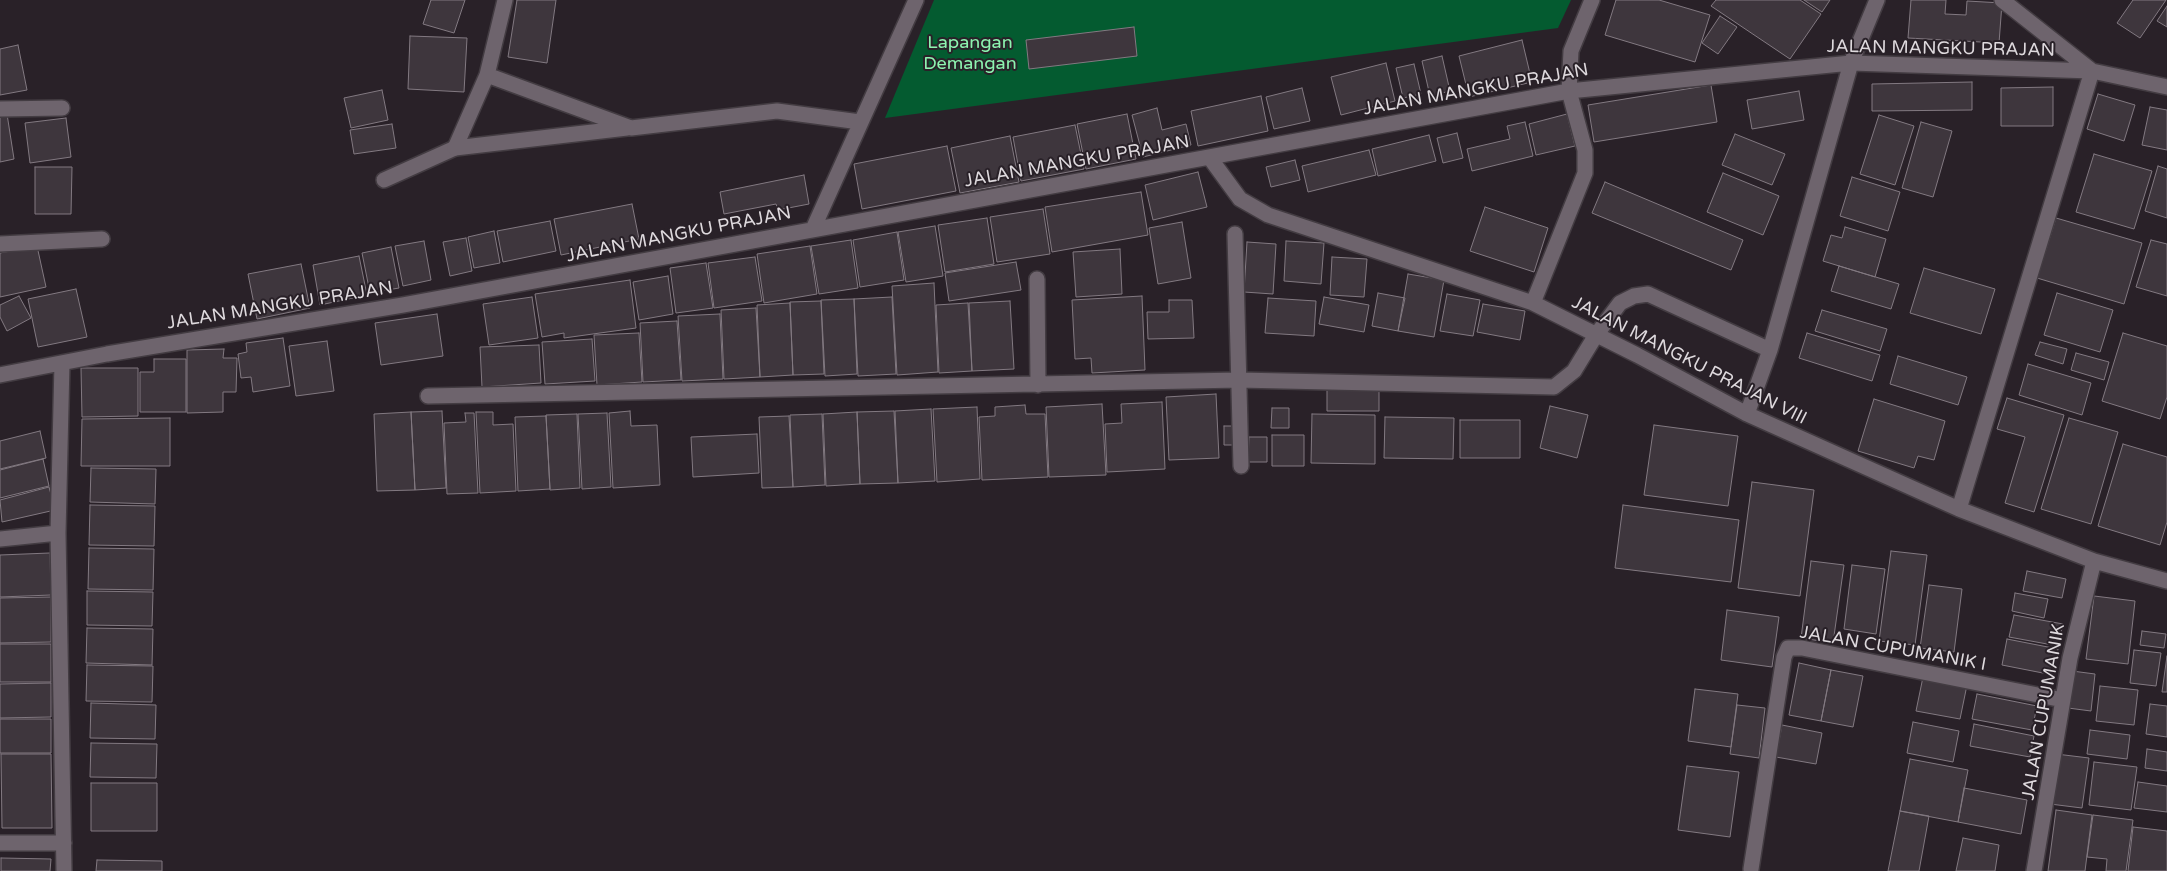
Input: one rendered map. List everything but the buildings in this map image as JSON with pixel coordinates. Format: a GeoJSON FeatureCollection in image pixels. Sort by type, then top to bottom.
{"type":"FeatureCollection","features":[{"type":"Feature","properties":{"kind":"street"},"geometry":{"type":"LineString","coordinates":[[455,148],[487,75],[505,0]]}},
{"type":"Feature","properties":{"kind":"street"},"geometry":{"type":"LineString","coordinates":[[814,228],[916,0]]}},
{"type":"Feature","properties":{"kind":"street"},"geometry":{"type":"LineString","coordinates":[[1533,303],[1585,173],[1585,150],[1569,91],[1571,51],[1592,0]]}},
{"type":"Feature","properties":{"kind":"street"},"geometry":{"type":"LineString","coordinates":[[1747,414],[1770,350],[1851,63],[1877,0]]}},
{"type":"Feature","properties":{"kind":"street"},"geometry":{"type":"LineString","coordinates":[[1959,509],[2092,71],[2002,0]]}},
{"type":"Feature","properties":{"kind":"street","name":"JALAN MANGKU PRAJAN"},"geometry":{"type":"LineString","coordinates":[[0,375],[107,354],[403,305],[814,228],[1210,158],[1569,91],[1851,63],[2092,71],[2167,86]]}},
{"type":"Feature","properties":{"kind":"street"},"geometry":{"type":"LineString","coordinates":[[487,75],[631,128]]}},
{"type":"Feature","properties":{"kind":"street"},"geometry":{"type":"LineString","coordinates":[[0,109],[62,108]]}},
{"type":"Feature","properties":{"kind":"street"},"geometry":{"type":"LineString","coordinates":[[384,180],[455,148],[777,112],[860,122]]}},
{"type":"Feature","properties":{"kind":"street","name":"JALAN MANGKU PRAJAN VIII"},"geometry":{"type":"LineString","coordinates":[[1210,158],[1240,199],[1268,215],[1533,303],[1747,414],[1959,509],[2094,561],[2167,581]]}},
{"type":"Feature","properties":{"kind":"street"},"geometry":{"type":"LineString","coordinates":[[1235,234],[1241,466]]}},
{"type":"Feature","properties":{"kind":"street"},"geometry":{"type":"LineString","coordinates":[[0,244],[102,239]]}},
{"type":"Feature","properties":{"kind":"street"},"geometry":{"type":"LineString","coordinates":[[1037,279],[1038,385]]}},
{"type":"Feature","properties":{"kind":"street"},"geometry":{"type":"LineString","coordinates":[[428,396],[1239,380],[1554,387],[1574,371],[1596,335],[1620,304],[1634,296],[1648,294],[1770,350]]}},
{"type":"Feature","properties":{"kind":"street"},"geometry":{"type":"LineString","coordinates":[[62,363],[58,533],[64,871]]}},
{"type":"Feature","properties":{"kind":"street"},"geometry":{"type":"LineString","coordinates":[[0,539],[58,533]]}},
{"type":"Feature","properties":{"kind":"street","name":"JALAN CUPUMANIK"},"geometry":{"type":"LineString","coordinates":[[2034,871],[2070,658],[2094,561]]}},
{"type":"Feature","properties":{"kind":"street","name":"JALAN CUPUMANIK I"},"geometry":{"type":"LineString","coordinates":[[1751,869],[1784,657],[1788,648],[1802,648],[2063,700]]}},
{"type":"Feature","properties":{"kind":"street"},"geometry":{"type":"LineString","coordinates":[[0,842],[64,843]]}},
{"type":"Feature","properties":{"kind":"green space","name":"Lapangan Demangan"},"geometry":{"type":"Polygon","coordinates":[[[934,0],[1571,0],[1558,28],[885,118],[934,0]]]}}]}
